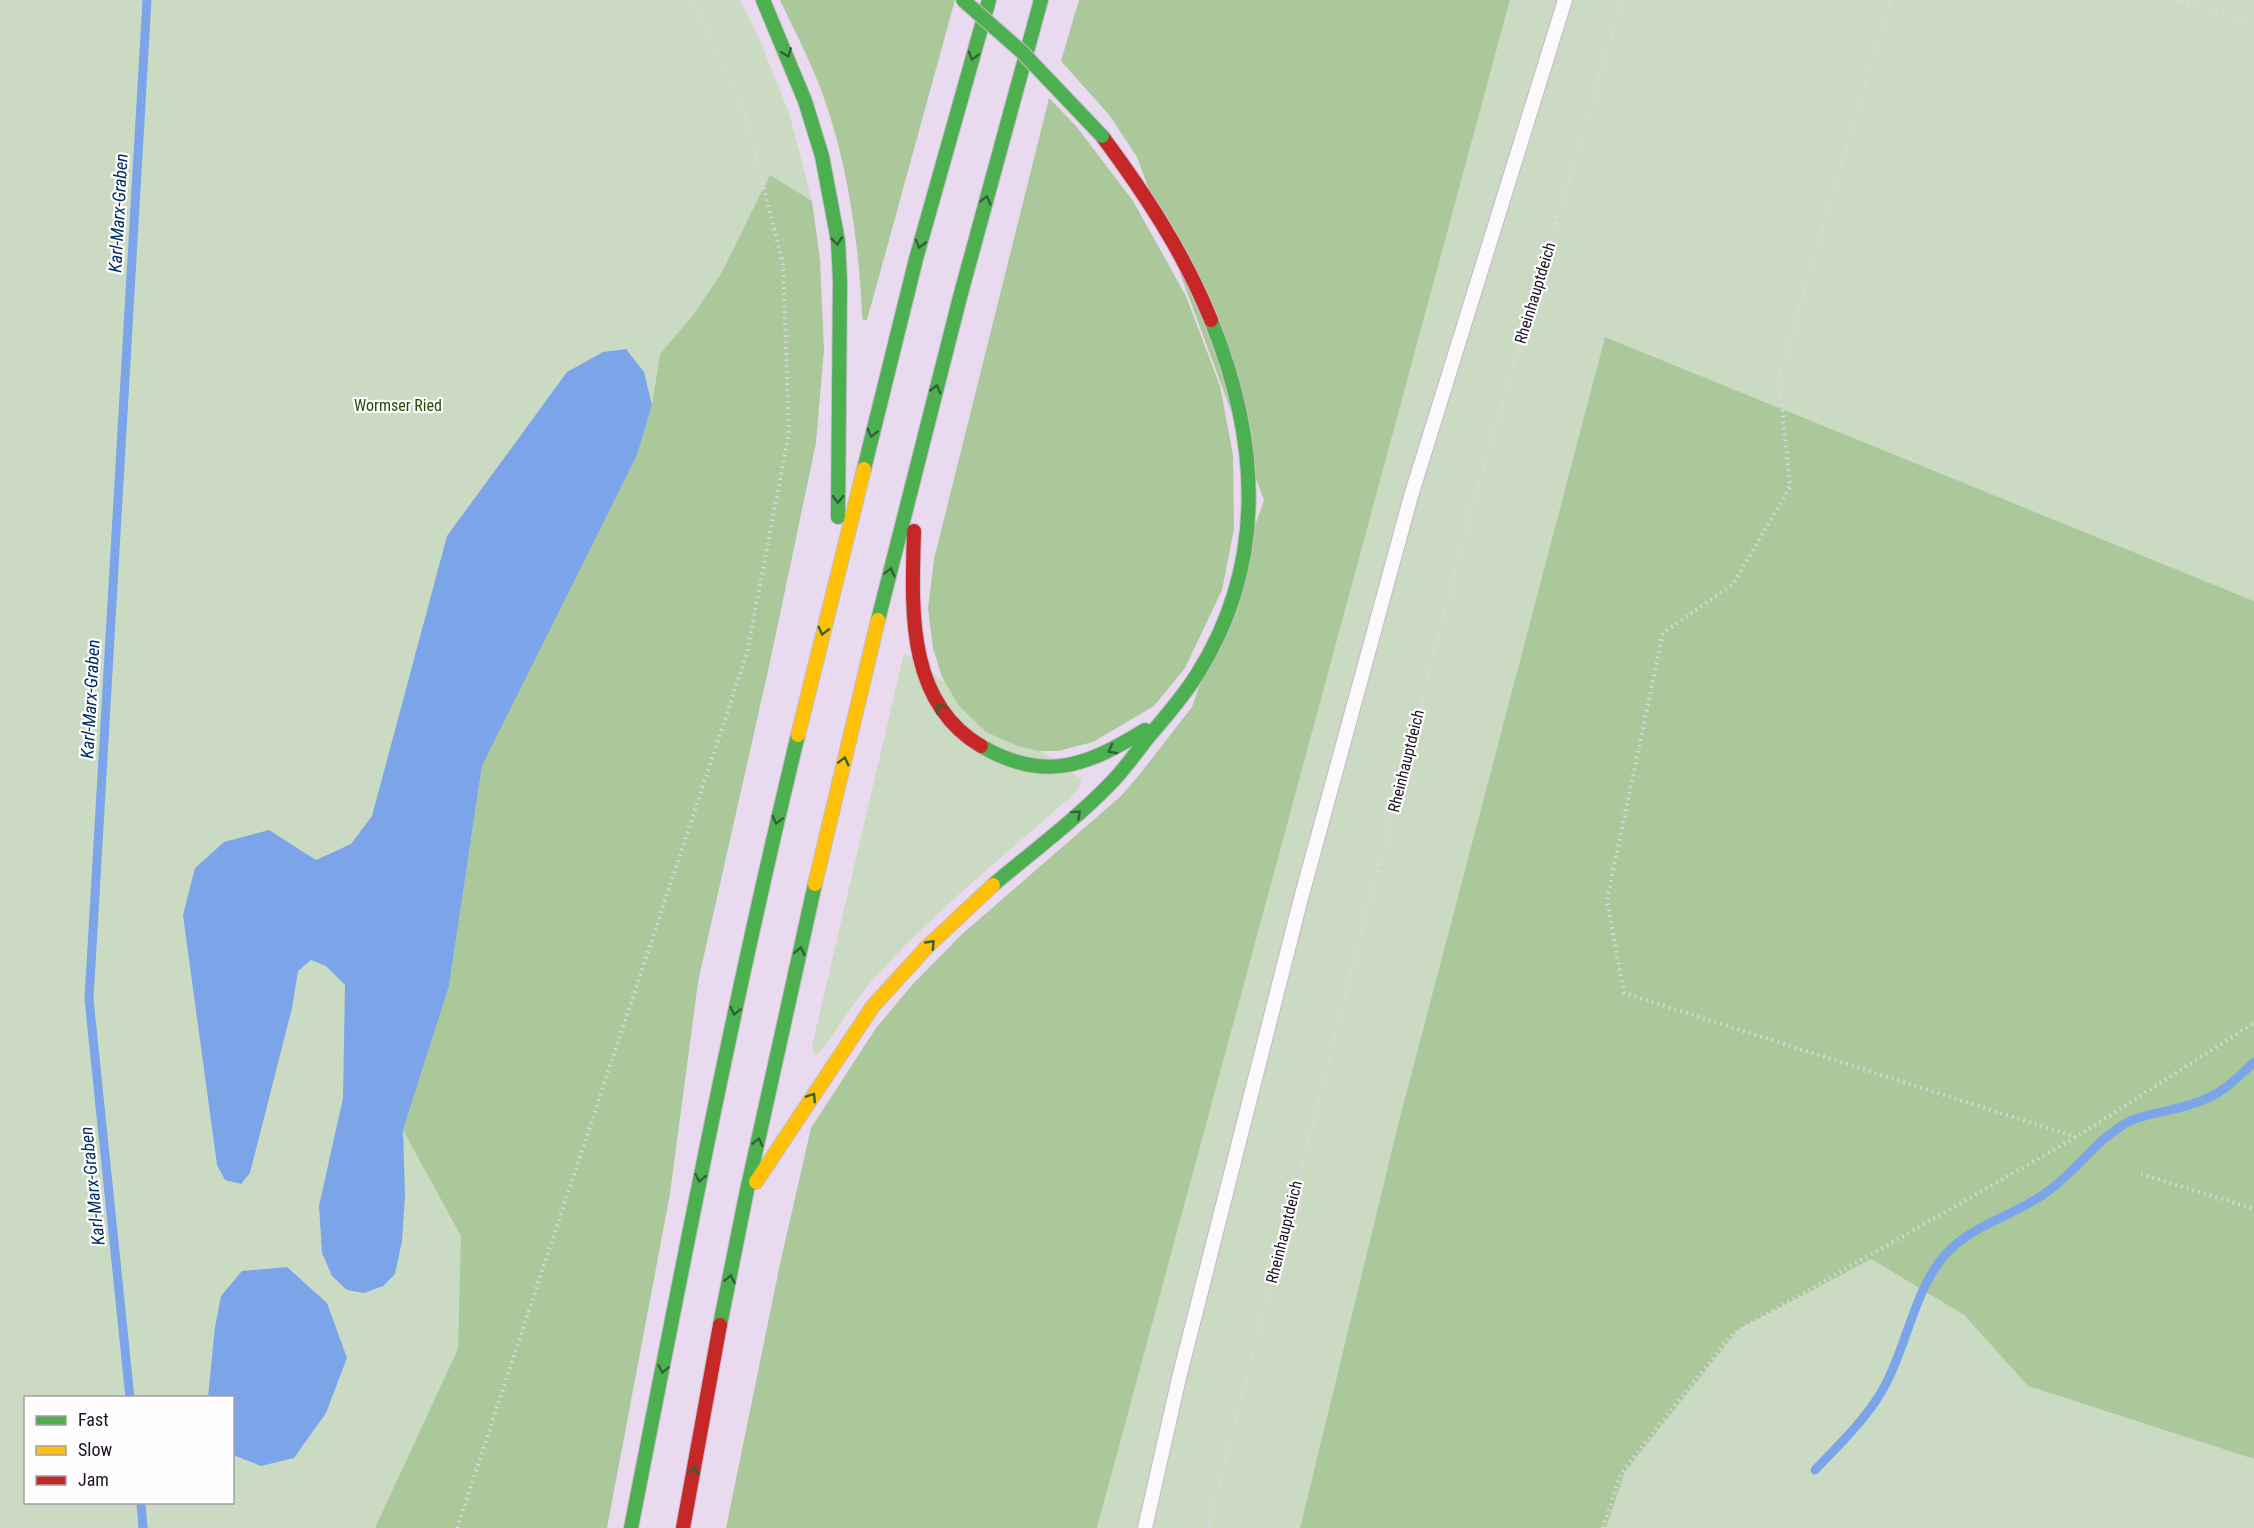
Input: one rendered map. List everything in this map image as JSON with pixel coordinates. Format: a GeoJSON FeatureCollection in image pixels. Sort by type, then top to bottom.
{"type":"FeatureCollection","features":[{"type":"Feature","properties":{"kind":"highway"},"geometry":{"type":"LineString","coordinates":[[763,0],[781,40],[812,123],[829,189],[838,241],[840,353],[837,574]]}},
{"type":"Feature","properties":{"kind":"highway"},"geometry":{"type":"LineString","coordinates":[[745,1199],[863,1018],[880,996],[950,923],[1109,784],[1181,698],[1210,654],[1235,594],[1248,530],[1249,476],[1238,401],[1225,354],[1212,321],[1164,223],[1126,165],[1102,136],[1022,52],[963,0]]}},
{"type":"Feature","properties":{"kind":"highway"},"geometry":{"type":"LineString","coordinates":[[631,1528],[701,1174],[764,875],[916,259],[989,0]]}},
{"type":"Feature","properties":{"kind":"highway"},"geometry":{"type":"LineString","coordinates":[[682,1528],[745,1199],[822,851],[915,466],[1041,0]]}},
{"type":"Feature","properties":{"kind":"highway"},"geometry":{"type":"LineString","coordinates":[[915,466],[912,610],[917,651],[934,699],[961,733],[978,746],[1013,762],[1036,767],[1060,767],[1099,757],[1162,720]]}},
{"type":"Feature","properties":{"kind":"lane"},"geometry":{"type":"LineString","coordinates":[[1145,1528],[1179,1378],[1298,913],[1411,496],[1565,0]]}},
{"type":"Feature","properties":{"kind":"path"},"geometry":{"type":"LineString","coordinates":[[457,1528],[747,653],[789,433],[783,264],[746,116],[691,0]]}},
{"type":"Feature","properties":{"kind":"path","name":"Rheinhauptdeich"},"geometry":{"type":"LineString","coordinates":[[1208,1528],[1469,517],[1622,0]]}},
{"type":"Feature","properties":{"kind":"path"},"geometry":{"type":"LineString","coordinates":[[1890,0],[1779,377],[1790,487],[1733,584],[1663,633],[1607,900],[1624,993],[2076,1137]]}},
{"type":"Feature","properties":{"kind":"path"},"geometry":{"type":"LineString","coordinates":[[2176,0],[2254,25]]}},
{"type":"Feature","properties":{"kind":"path"},"geometry":{"type":"LineString","coordinates":[[1603,1528],[1622,1473],[1732,1334],[2076,1137],[2254,1023]]}},
{"type":"Feature","properties":{"kind":"path"},"geometry":{"type":"LineString","coordinates":[[2141,1174],[2254,1209]]}},
{"type":"Feature","properties":{"kind":"green space","name":"Wormser Ried"},"geometry":{"type":"Polygon","coordinates":[[[0,0],[740,0],[759,38],[789,113],[812,201],[771,176],[467,1528],[0,1528],[0,0]]]}},
{"type":"Feature","properties":{"kind":"green space"},"geometry":{"type":"Polygon","coordinates":[[[780,0],[955,0],[867,320],[863,320],[862,316],[854,223],[834,128],[813,70],[780,0]]]}},
{"type":"Feature","properties":{"kind":"green space"},"geometry":{"type":"Polygon","coordinates":[[[1079,0],[1510,0],[1097,1528],[726,1528],[780,1264],[811,1128],[876,1028],[912,985],[961,935],[1121,796],[1192,707],[1264,500],[1137,157],[1110,116],[1061,61],[1079,0]]]}},
{"type":"Feature","properties":{"kind":"green space"},"geometry":{"type":"Polygon","coordinates":[[[1510,0],[2254,0],[2254,601],[1605,337],[1400,1117],[1300,1528],[1097,1528],[1510,0]]]}},
{"type":"Feature","properties":{"kind":"green space"},"geometry":{"type":"Polygon","coordinates":[[[1049,98],[1076,126],[1133,201],[1186,296],[1220,386],[1233,455],[1234,529],[1222,590],[1185,668],[1154,706],[1093,742],[1058,751],[1038,751],[1018,746],[986,732],[959,706],[942,677],[933,648],[928,609],[934,559],[1049,98]]]}},
{"type":"Feature","properties":{"kind":"green space"},"geometry":{"type":"Polygon","coordinates":[[[770,175],[812,201],[820,260],[824,349],[816,443],[770,662],[698,982],[670,1194],[607,1528],[375,1528],[458,1349],[461,1236],[403,1130],[449,986],[482,766],[637,455],[652,405],[660,354],[691,318],[721,274],[770,175]]]}},
{"type":"Feature","properties":{"kind":"green space"},"geometry":{"type":"Polygon","coordinates":[[[1605,337],[2254,601],[2254,1459],[2028,1386],[1964,1315],[1871,1259],[1738,1330],[1625,1472],[1606,1528],[1300,1528],[1400,1117],[1605,337]]]}},
{"type":"Feature","properties":{"kind":"green space"},"geometry":{"type":"Polygon","coordinates":[[[904,653],[1081,779],[1081,783],[1073,794],[916,934],[864,990],[817,1054],[813,1052],[812,1046],[904,653]]]}},
{"type":"Feature","properties":{"kind":"green space"},"geometry":{"type":"Polygon","coordinates":[[[1871,1259],[1964,1315],[2028,1386],[2254,1459],[2254,1528],[1606,1528],[1625,1472],[1738,1330],[1871,1259]]]}},
{"type":"Feature","properties":{"kind":"water"},"geometry":{"type":"Polygon","coordinates":[[[626,349],[644,372],[652,405],[637,455],[482,766],[449,986],[403,1130],[405,1195],[402,1241],[395,1274],[383,1286],[364,1293],[347,1290],[332,1276],[322,1253],[319,1206],[343,1098],[345,985],[326,966],[311,960],[298,971],[292,1008],[250,1173],[241,1184],[225,1180],[217,1165],[183,915],[195,868],[224,842],[269,830],[316,860],[351,844],[372,816],[447,536],[567,372],[603,352],[626,349]]]}},
{"type":"Feature","properties":{"kind":"water"},"geometry":{"type":"Polygon","coordinates":[[[287,1267],[327,1303],[347,1358],[326,1413],[294,1458],[261,1466],[234,1455],[234,1396],[208,1396],[215,1327],[221,1296],[242,1271],[287,1267]]]}},
{"type":"Feature","properties":{"kind":"waterway","name":"Karl-Marx-Graben"},"geometry":{"type":"LineString","coordinates":[[130,1396],[89,999],[147,0]]}},
{"type":"Feature","properties":{"kind":"waterway"},"geometry":{"type":"LineString","coordinates":[[1815,1470],[1859,1422],[1882,1391],[1899,1354],[1921,1295],[1941,1260],[1954,1246],[1975,1231],[2044,1194],[2106,1137],[2130,1121],[2209,1098],[2227,1087],[2254,1062]]}},
{"type":"Feature","properties":{"kind":"waterway","name":"Karl-Marx-Graben"},"geometry":{"type":"LineString","coordinates":[[141,1504],[143,1528]]}},
{"type":"Feature","properties":{"kind":"traffic: fast"},"geometry":{"type":"LineString","coordinates":[[763,0],[805,101],[822,156],[838,241],[840,281],[838,517]]}},
{"type":"Feature","properties":{"kind":"traffic: fast"},"geometry":{"type":"LineString","coordinates":[[963,0],[1022,52],[1102,136]]}},
{"type":"Feature","properties":{"kind":"traffic: fast"},"geometry":{"type":"LineString","coordinates":[[864,469],[916,259],[989,0]]}},
{"type":"Feature","properties":{"kind":"traffic: fast"},"geometry":{"type":"LineString","coordinates":[[878,620],[960,297],[1041,0]]}},
{"type":"Feature","properties":{"kind":"traffic: fast"},"geometry":{"type":"LineString","coordinates":[[993,885],[1067,824],[1126,766],[1187,690],[1221,631],[1236,587],[1246,543],[1249,499],[1246,454],[1239,410],[1227,365],[1211,320]]}},
{"type":"Feature","properties":{"kind":"traffic: fast"},"geometry":{"type":"LineString","coordinates":[[981,746],[1025,764],[1045,767],[1084,761],[1124,743],[1145,730]]}},
{"type":"Feature","properties":{"kind":"traffic: fast"},"geometry":{"type":"LineString","coordinates":[[631,1528],[731,1032],[798,735]]}},
{"type":"Feature","properties":{"kind":"traffic: fast"},"geometry":{"type":"LineString","coordinates":[[720,1325],[746,1195],[815,884]]}},
{"type":"Feature","properties":{"kind":"traffic: slow"},"geometry":{"type":"LineString","coordinates":[[798,735],[864,469]]}},
{"type":"Feature","properties":{"kind":"traffic: slow"},"geometry":{"type":"LineString","coordinates":[[815,884],[878,620]]}},
{"type":"Feature","properties":{"kind":"traffic: slow"},"geometry":{"type":"LineString","coordinates":[[756,1182],[873,1006],[927,947],[993,885]]}},
{"type":"Feature","properties":{"kind":"traffic: jam"},"geometry":{"type":"LineString","coordinates":[[1102,136],[1176,248],[1211,320]]}},
{"type":"Feature","properties":{"kind":"traffic: jam"},"geometry":{"type":"LineString","coordinates":[[914,531],[914,620],[918,650],[926,678],[938,704],[956,727],[981,746]]}},
{"type":"Feature","properties":{"kind":"traffic: jam"},"geometry":{"type":"LineString","coordinates":[[683,1528],[720,1325]]}}]}
